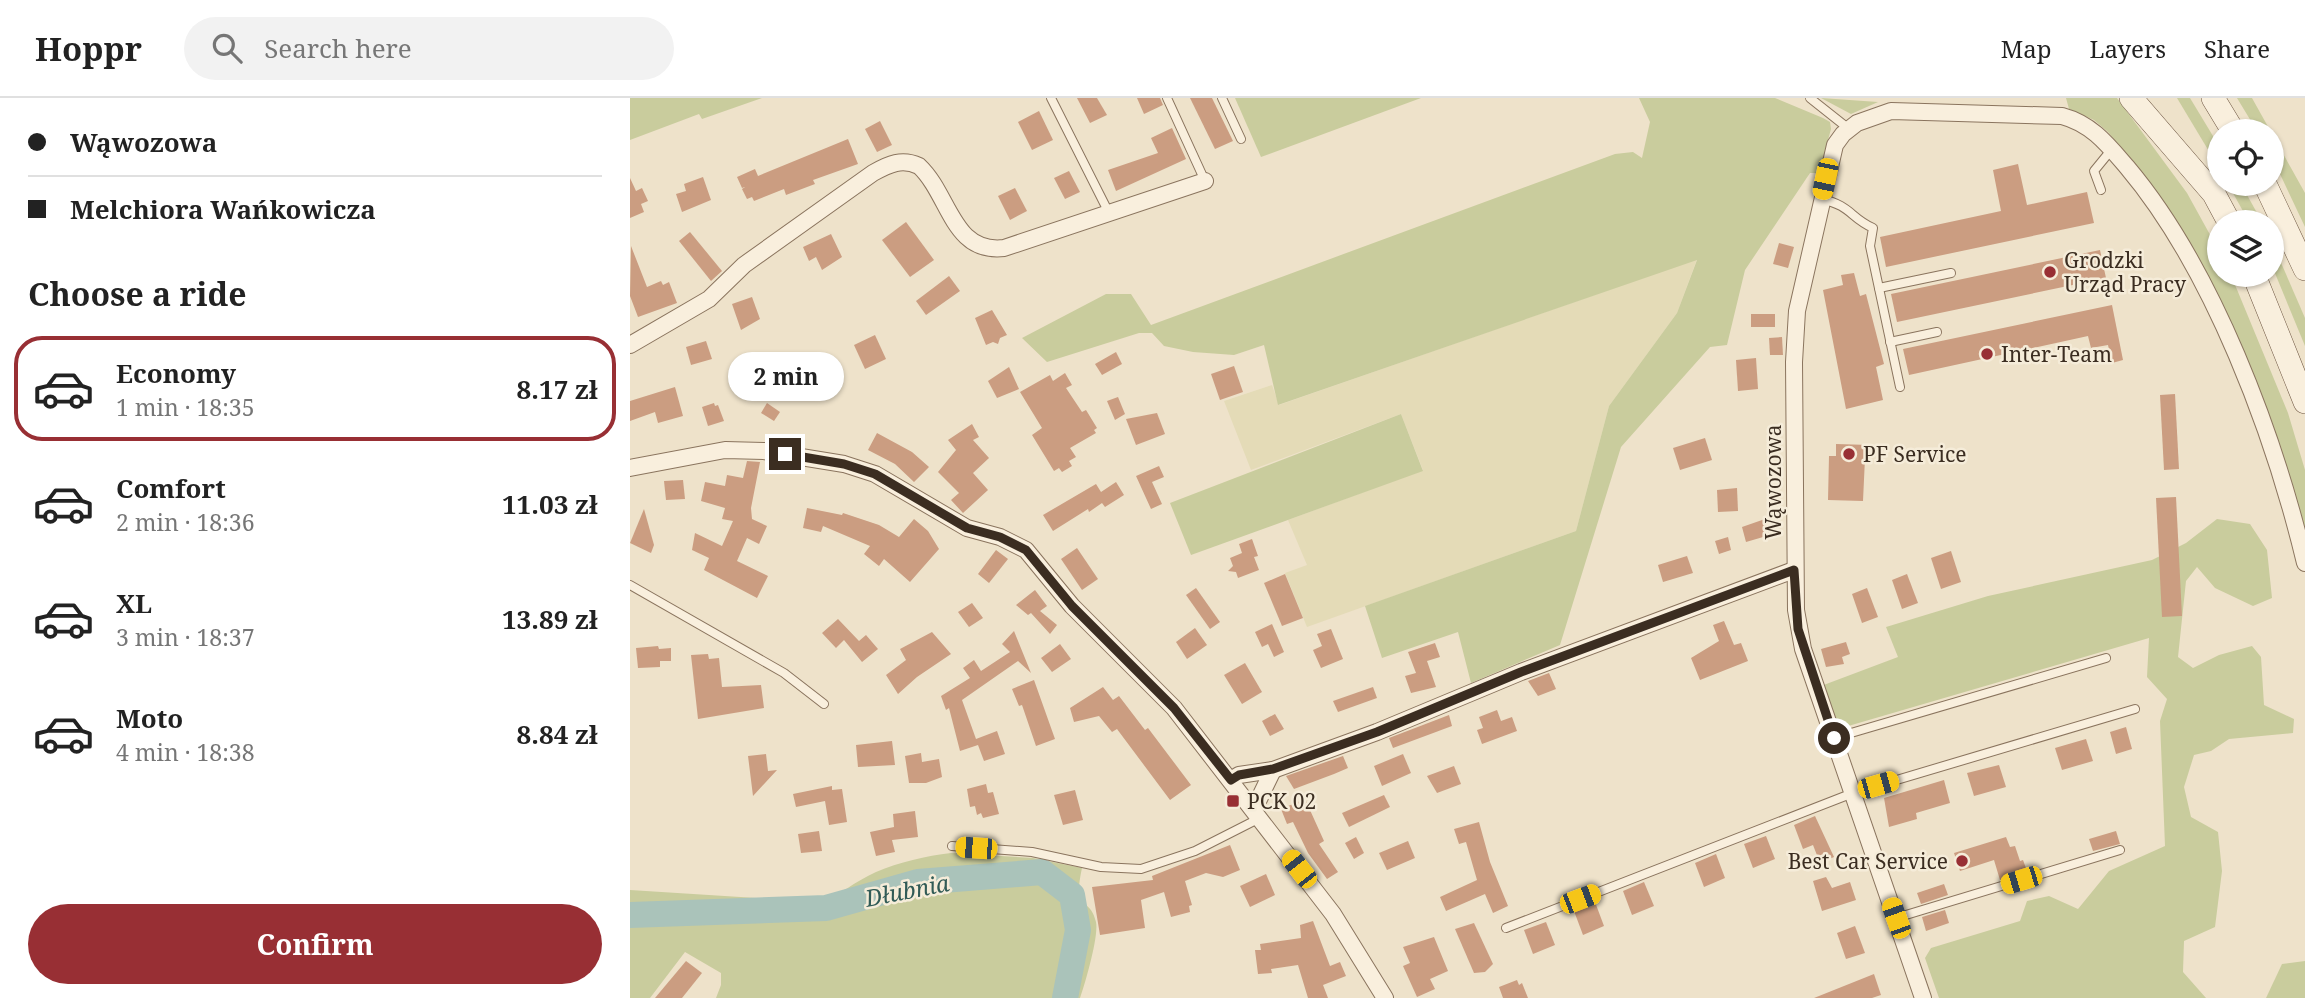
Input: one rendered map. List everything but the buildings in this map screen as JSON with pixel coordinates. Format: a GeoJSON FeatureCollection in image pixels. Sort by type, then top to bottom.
{"type":"FeatureCollection","features":[{"type":"Feature","properties":{"kind":"main road"},"geometry":{"type":"LineString","coordinates":[[2132,98],[2214,194],[2223,210]]}},
{"type":"Feature","properties":{"kind":"main road"},"geometry":{"type":"LineString","coordinates":[[2213,98],[2226,119]]}},
{"type":"Feature","properties":{"kind":"main road"},"geometry":{"type":"LineString","coordinates":[[2271,196],[2305,269]]}},
{"type":"Feature","properties":{"kind":"main road"},"geometry":{"type":"LineString","coordinates":[[2259,287],[2305,402]]}},
{"type":"Feature","properties":{"kind":"street"},"geometry":{"type":"LineString","coordinates":[[1849,129],[1871,115],[1891,111],[2062,116],[2088,126],[2112,149],[2171,226],[2211,300],[2271,445],[2305,563]]}},
{"type":"Feature","properties":{"kind":"street","name":"Wąwozowa"},"geometry":{"type":"LineString","coordinates":[[1849,129],[1838,139],[1829,159],[1797,311],[1794,570],[1798,629],[1923,998]]}},
{"type":"Feature","properties":{"kind":"street"},"geometry":{"type":"LineString","coordinates":[[630,345],[709,299],[744,265],[873,173],[892,163],[904,162],[919,166],[966,238],[984,249],[1004,248],[1205,181]]}},
{"type":"Feature","properties":{"kind":"street"},"geometry":{"type":"LineString","coordinates":[[630,468],[726,450],[764,452],[844,464],[875,474],[967,528],[1000,537],[1026,550],[1072,606],[1174,708],[1256,812],[1353,943],[1385,998]]}},
{"type":"Feature","properties":{"kind":"street"},"geometry":{"type":"LineString","coordinates":[[1231,780],[1239,775],[1273,769],[1377,732],[1532,667],[1794,570]]}},
{"type":"Feature","properties":{"kind":"street"},"geometry":{"type":"LineString","coordinates":[[1256,812],[1273,769]]}},
{"type":"Feature","properties":{"kind":"lane"},"geometry":{"type":"LineString","coordinates":[[1051,98],[1109,213]]}},
{"type":"Feature","properties":{"kind":"lane"},"geometry":{"type":"LineString","coordinates":[[1167,98],[1205,181]]}},
{"type":"Feature","properties":{"kind":"lane"},"geometry":{"type":"LineString","coordinates":[[1222,98],[1241,139]]}},
{"type":"Feature","properties":{"kind":"lane"},"geometry":{"type":"LineString","coordinates":[[1810,98],[1849,129]]}},
{"type":"Feature","properties":{"kind":"lane"},"geometry":{"type":"LineString","coordinates":[[2101,190],[2094,171],[2112,149]]}},
{"type":"Feature","properties":{"kind":"lane"},"geometry":{"type":"LineString","coordinates":[[1821,199],[1842,204],[1860,222],[1873,228],[1870,246],[1900,387]]}},
{"type":"Feature","properties":{"kind":"lane"},"geometry":{"type":"LineString","coordinates":[[1879,288],[1951,273]]}},
{"type":"Feature","properties":{"kind":"lane"},"geometry":{"type":"LineString","coordinates":[[1890,342],[1937,332]]}},
{"type":"Feature","properties":{"kind":"lane"},"geometry":{"type":"LineString","coordinates":[[630,585],[784,673],[824,704]]}},
{"type":"Feature","properties":{"kind":"lane"},"geometry":{"type":"LineString","coordinates":[[1834,738],[2106,658]]}},
{"type":"Feature","properties":{"kind":"lane"},"geometry":{"type":"LineString","coordinates":[[1506,928],[1853,793],[2135,709]]}},
{"type":"Feature","properties":{"kind":"lane"},"geometry":{"type":"LineString","coordinates":[[952,846],[1032,852],[1101,867],[1141,869],[1195,851],[1256,812]]}},
{"type":"Feature","properties":{"kind":"lane"},"geometry":{"type":"LineString","coordinates":[[1896,918],[2120,850]]}},
{"type":"Feature","properties":{"kind":"shaded area"},"geometry":{"type":"Polygon","coordinates":[[[1697,259],[1677,313],[1609,406],[1576,531],[1307,627],[1285,573],[1307,565],[1288,520],[1423,470],[1401,414],[1251,470],[1224,401],[1272,385],[1279,405],[1697,259]]]}},
{"type":"Feature","properties":{"kind":"green space"},"geometry":{"type":"Polygon","coordinates":[[[630,98],[762,98],[702,119],[699,114],[630,140],[630,98]]]}},
{"type":"Feature","properties":{"kind":"green space"},"geometry":{"type":"Polygon","coordinates":[[[1235,98],[1421,98],[1261,157],[1235,98]]]}},
{"type":"Feature","properties":{"kind":"green space"},"geometry":{"type":"Polygon","coordinates":[[[1639,98],[1775,98],[1823,118],[1830,122],[1831,129],[1819,173],[1810,173],[1745,270],[1727,345],[1710,347],[1621,447],[1560,645],[1471,683],[1458,632],[1382,658],[1365,606],[1576,531],[1609,406],[1677,313],[1697,260],[1278,405],[1264,345],[1234,355],[1193,352],[1164,346],[1152,333],[1139,333],[1047,362],[1022,338],[1106,294],[1131,294],[1151,325],[1615,154],[1633,152],[1642,158],[1650,122],[1639,98]]]}},
{"type":"Feature","properties":{"kind":"green space"},"geometry":{"type":"Polygon","coordinates":[[[1821,98],[1878,102],[1851,114],[1821,98]]]}},
{"type":"Feature","properties":{"kind":"green space"},"geometry":{"type":"Polygon","coordinates":[[[2066,98],[2117,98],[2187,193],[2207,229],[2207,287],[2236,287],[2288,413],[2305,470],[2305,540],[2296,505],[2163,204],[2108,132],[2094,120],[2069,109],[2066,98]]]}},
{"type":"Feature","properties":{"kind":"green space"},"geometry":{"type":"Polygon","coordinates":[[[2177,98],[2190,98],[2207,126],[2207,148],[2177,98]]]}},
{"type":"Feature","properties":{"kind":"green space"},"geometry":{"type":"Polygon","coordinates":[[[2237,98],[2252,98],[2263,119],[2250,119],[2237,98]]]}},
{"type":"Feature","properties":{"kind":"green space"},"geometry":{"type":"Polygon","coordinates":[[[2284,155],[2305,193],[2305,227],[2284,182],[2284,155]]]}},
{"type":"Feature","properties":{"kind":"green space"},"geometry":{"type":"Polygon","coordinates":[[[2235,196],[2248,196],[2255,210],[2242,210],[2235,196]]]}},
{"type":"Feature","properties":{"kind":"green space"},"geometry":{"type":"Polygon","coordinates":[[[2284,270],[2305,318],[2305,346],[2281,287],[2284,287],[2284,270]]]}},
{"type":"Feature","properties":{"kind":"green space"},"geometry":{"type":"Polygon","coordinates":[[[1401,414],[1423,471],[1191,555],[1170,503],[1401,414]]]}},
{"type":"Feature","properties":{"kind":"green space"},"geometry":{"type":"Polygon","coordinates":[[[2217,519],[2250,524],[2267,550],[2272,598],[2253,606],[2215,588],[2197,567],[2186,581],[2178,657],[2193,668],[2219,655],[2252,646],[2261,657],[2264,705],[2294,719],[2293,733],[2229,739],[2211,751],[2194,755],[2184,787],[2191,817],[2218,832],[2222,871],[2215,927],[2184,941],[2183,972],[2206,998],[1939,998],[1925,958],[1931,948],[2020,921],[2027,901],[2049,896],[2078,909],[2109,871],[2165,846],[2160,721],[2167,699],[2147,677],[2149,638],[1838,729],[1821,686],[1898,657],[1886,627],[1988,596],[2152,560],[2186,543],[2217,519]]]}},
{"type":"Feature","properties":{"kind":"green space"},"geometry":{"type":"Polygon","coordinates":[[[951,853],[1033,858],[1082,868],[1080,898],[1093,914],[1096,929],[1091,960],[1080,998],[716,998],[721,985],[721,973],[685,952],[650,998],[630,998],[630,890],[818,902],[885,868],[951,853]]]}},
{"type":"Feature","properties":{"kind":"green space"},"geometry":{"type":"Polygon","coordinates":[[[2305,961],[2305,998],[2266,998],[2282,964],[2305,961]]]}},
{"type":"Feature","properties":{"kind":"waterway","name":"Dłubnia"},"geometry":{"type":"LineString","coordinates":[[630,915],[826,908],[918,882],[1042,872],[1072,895],[1078,930],[1065,998]]}},
{"type":"Feature","properties":{"kind":"place","name":"Grodzki Urząd Pracy"},"geometry":{"type":"Point","coordinates":[2050,272]}},
{"type":"Feature","properties":{"kind":"place","name":"Inter-Team"},"geometry":{"type":"Point","coordinates":[1987,354]}},
{"type":"Feature","properties":{"kind":"place","name":"PF Service"},"geometry":{"type":"Point","coordinates":[1849,454]}},
{"type":"Feature","properties":{"kind":"place","name":"PCK 02"},"geometry":{"type":"Point","coordinates":[1233,801]}},
{"type":"Feature","properties":{"kind":"place","name":"Best Car Service"},"geometry":{"type":"Point","coordinates":[1962,861]}},
{"type":"Feature","properties":{"kind":"route"},"geometry":{"type":"LineString","coordinates":[[785,454],[844,464],[875,474],[935,512],[967,528],[1000,537],[1026,550],[1072,606],[1174,708],[1231,780],[1239,775],[1273,769],[1377,732],[1521,672],[1794,570],[1798,629],[1834,738]]}}]}
